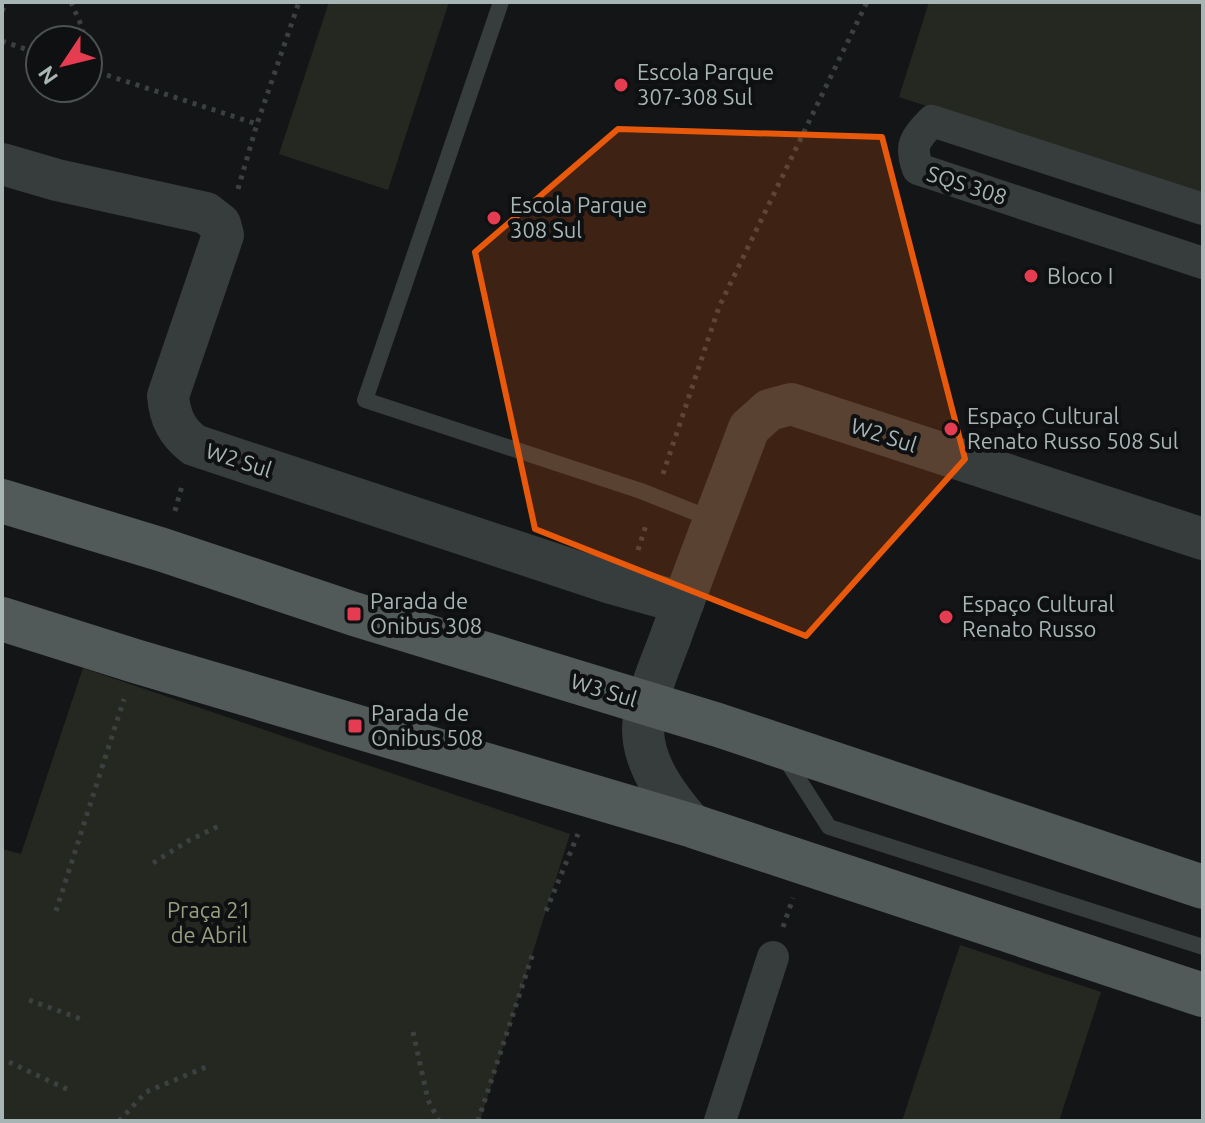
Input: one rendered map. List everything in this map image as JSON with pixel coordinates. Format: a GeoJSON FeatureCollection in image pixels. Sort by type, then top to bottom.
{"type":"FeatureCollection","features":[{"type":"Feature","properties":{"kind":"main road","name":"W3 Sul"},"geometry":{"type":"LineString","coordinates":[[2,501],[775,744],[1203,887]]}},
{"type":"Feature","properties":{"kind":"main road"},"geometry":{"type":"LineString","coordinates":[[2,619],[693,826],[1203,995]]}},
{"type":"Feature","properties":{"kind":"street","name":"SQS 308"},"geometry":{"type":"LineString","coordinates":[[1203,209],[932,121],[917,136],[912,153],[918,169],[1203,263]]}},
{"type":"Feature","properties":{"kind":"street"},"geometry":{"type":"LineString","coordinates":[[2,164],[57,180],[206,213],[220,224],[223,235]]}},
{"type":"Feature","properties":{"kind":"street","name":"W2 Sul"},"geometry":{"type":"LineString","coordinates":[[223,235],[168,396],[173,421],[181,435],[194,445],[611,583],[683,603]]}},
{"type":"Feature","properties":{"kind":"street","name":"W2 Sul"},"geometry":{"type":"LineString","coordinates":[[693,826],[669,797],[651,764],[645,747],[644,716],[749,428],[769,410],[791,404],[1203,539]]}},
{"type":"Feature","properties":{"kind":"street"},"geometry":{"type":"LineString","coordinates":[[720,1121],[773,957]]}},
{"type":"Feature","properties":{"kind":"lane"},"geometry":{"type":"LineString","coordinates":[[501,2],[365,400],[656,497],[715,520]]}},
{"type":"Feature","properties":{"kind":"lane"},"geometry":{"type":"LineString","coordinates":[[775,744],[829,827],[1203,947]]}},
{"type":"Feature","properties":{"kind":"path"},"geometry":{"type":"LineString","coordinates":[[2,11],[7,2]]}},
{"type":"Feature","properties":{"kind":"path"},"geometry":{"type":"LineString","coordinates":[[71,2],[81,24]]}},
{"type":"Feature","properties":{"kind":"path"},"geometry":{"type":"LineString","coordinates":[[223,235],[299,2]]}},
{"type":"Feature","properties":{"kind":"path"},"geometry":{"type":"LineString","coordinates":[[611,583],[627,574],[631,567],[719,307],[867,2]]}},
{"type":"Feature","properties":{"kind":"path"},"geometry":{"type":"LineString","coordinates":[[2,41],[24,49]]}},
{"type":"Feature","properties":{"kind":"path"},"geometry":{"type":"LineString","coordinates":[[104,75],[257,124]]}},
{"type":"Feature","properties":{"kind":"path"},"geometry":{"type":"LineString","coordinates":[[163,550],[194,445]]}},
{"type":"Feature","properties":{"kind":"path"},"geometry":{"type":"LineString","coordinates":[[56,911],[135,661]]}},
{"type":"Feature","properties":{"kind":"path"},"geometry":{"type":"LineString","coordinates":[[546,911],[594,796]]}},
{"type":"Feature","properties":{"kind":"path"},"geometry":{"type":"LineString","coordinates":[[153,863],[221,825]]}},
{"type":"Feature","properties":{"kind":"path"},"geometry":{"type":"LineString","coordinates":[[773,957],[805,863]]}},
{"type":"Feature","properties":{"kind":"path"},"geometry":{"type":"LineString","coordinates":[[478,1121],[533,953]]}},
{"type":"Feature","properties":{"kind":"path"},"geometry":{"type":"LineString","coordinates":[[29,1000],[81,1019]]}},
{"type":"Feature","properties":{"kind":"path"},"geometry":{"type":"LineString","coordinates":[[413,1032],[428,1100],[439,1121]]}},
{"type":"Feature","properties":{"kind":"path"},"geometry":{"type":"LineString","coordinates":[[9,1062],[71,1091]]}},
{"type":"Feature","properties":{"kind":"path"},"geometry":{"type":"LineString","coordinates":[[119,1121],[146,1092],[211,1065]]}},
{"type":"Feature","properties":{"kind":"highlighted area"},"geometry":{"type":"Polygon","coordinates":[[[618,129],[882,137],[965,459],[806,636],[535,529],[475,252],[618,129]]]}},
{"type":"Feature","properties":{"kind":"green space"},"geometry":{"type":"Polygon","coordinates":[[[329,2],[449,2],[388,190],[279,154],[329,2]]]}},
{"type":"Feature","properties":{"kind":"green space"},"geometry":{"type":"Polygon","coordinates":[[[929,2],[1203,2],[1203,196],[899,97],[929,2]]]}},
{"type":"Feature","properties":{"kind":"green space","name":"Praça 21 de Abril"},"geometry":{"type":"Polygon","coordinates":[[[83,668],[570,834],[480,1121],[2,1121],[2,849],[21,854],[83,668]]]}},
{"type":"Feature","properties":{"kind":"green space"},"geometry":{"type":"Polygon","coordinates":[[[960,945],[1101,992],[1059,1121],[902,1121],[960,945]]]}},
{"type":"Feature","properties":{"kind":"place","name":"Escola Parque 307-308 Sul"},"geometry":{"type":"Point","coordinates":[621,85]}},
{"type":"Feature","properties":{"kind":"place","name":"Escola Parque 308 Sul"},"geometry":{"type":"Point","coordinates":[494,218]}},
{"type":"Feature","properties":{"kind":"place","name":"Bloco I"},"geometry":{"type":"Point","coordinates":[1031,276]}},
{"type":"Feature","properties":{"kind":"place","name":"Espaço Cultural Renato Russo 508 Sul"},"geometry":{"type":"Point","coordinates":[951,429]}},
{"type":"Feature","properties":{"kind":"place","name":"Parada de Onibus 308"},"geometry":{"type":"Point","coordinates":[354,614]}},
{"type":"Feature","properties":{"kind":"place","name":"Espaço Cultural Renato Russo"},"geometry":{"type":"Point","coordinates":[946,617]}},
{"type":"Feature","properties":{"kind":"place","name":"Parada de Onibus 508"},"geometry":{"type":"Point","coordinates":[355,726]}}]}
